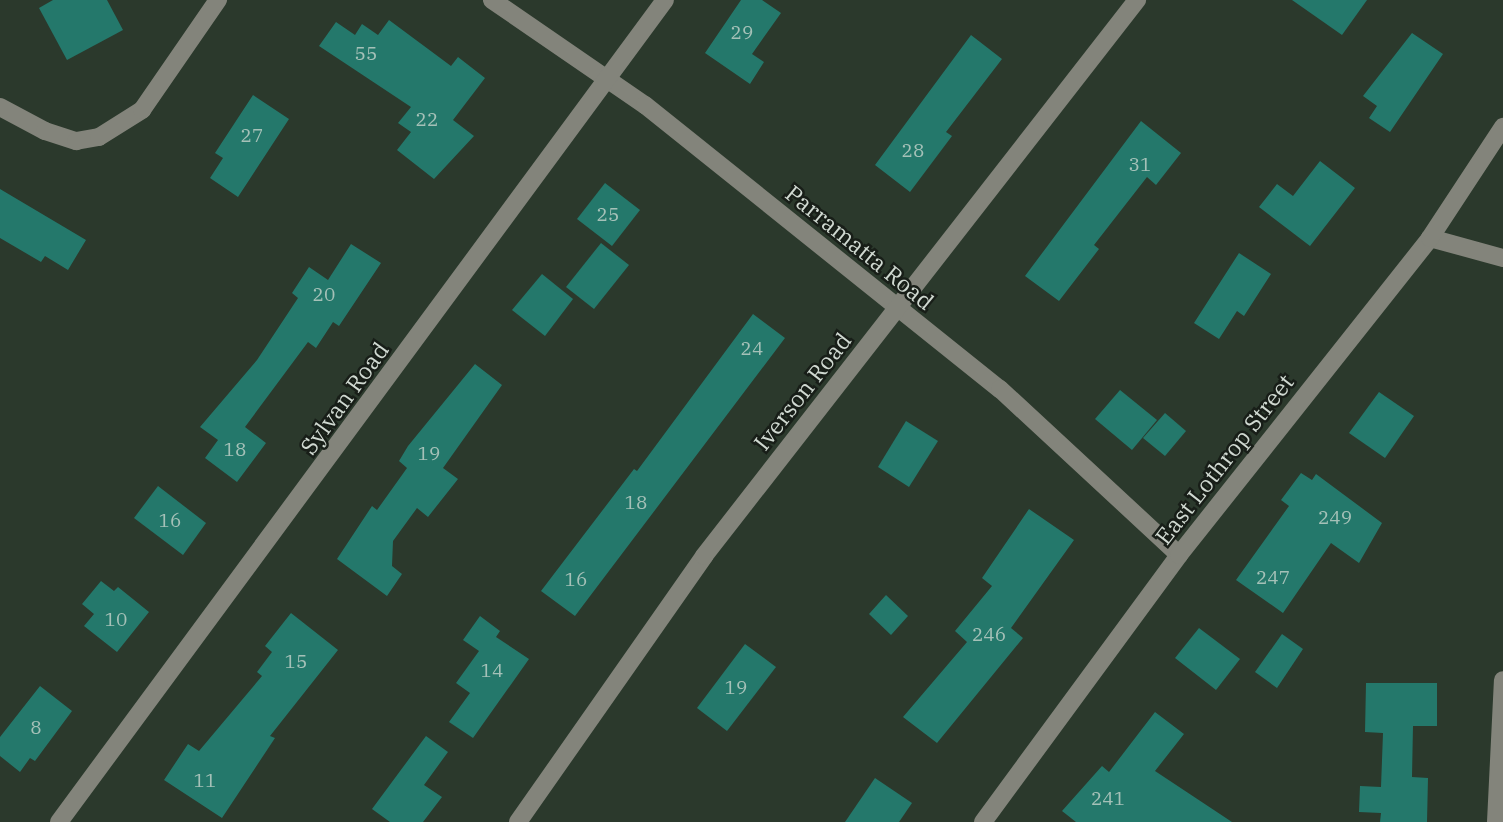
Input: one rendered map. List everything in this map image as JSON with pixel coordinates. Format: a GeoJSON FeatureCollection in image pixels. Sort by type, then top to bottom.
{"type":"FeatureCollection","features":[{"type":"Feature","properties":{"kind":"street"},"geometry":{"type":"LineString","coordinates":[[0,107],[45,131],[76,141],[99,137],[142,110],[218,0]]}},
{"type":"Feature","properties":{"kind":"street","name":"Parramatta Road"},"geometry":{"type":"LineString","coordinates":[[492,0],[607,79],[1000,389],[1179,555]]}},
{"type":"Feature","properties":{"kind":"street","name":"Sylvan Road"},"geometry":{"type":"LineString","coordinates":[[59,822],[665,0]]}},
{"type":"Feature","properties":{"kind":"street","name":"Iverson Road"},"geometry":{"type":"LineString","coordinates":[[518,822],[704,556],[1137,0]]}},
{"type":"Feature","properties":{"kind":"street","name":"East Lothrop Street"},"geometry":{"type":"LineString","coordinates":[[983,822],[1179,555],[1430,238],[1503,127]]}},
{"type":"Feature","properties":{"kind":"street"},"geometry":{"type":"LineString","coordinates":[[1430,238],[1503,258]]}},
{"type":"Feature","properties":{"kind":"street"},"geometry":{"type":"LineString","coordinates":[[1496,822],[1503,680]]}},
{"type":"Feature","properties":{"kind":"building"},"geometry":{"type":"Polygon","coordinates":[[[53,0],[107,0],[123,30],[67,60],[39,8],[53,0]]]}},
{"type":"Feature","properties":{"kind":"building"},"geometry":{"type":"Polygon","coordinates":[[[741,0],[762,0],[781,13],[752,54],[764,62],[750,84],[705,53],[741,0]]]}},
{"type":"Feature","properties":{"kind":"building"},"geometry":{"type":"Polygon","coordinates":[[[1292,0],[1367,0],[1342,35],[1292,0]]]}},
{"type":"Feature","properties":{"kind":"building"},"geometry":{"type":"Polygon","coordinates":[[[389,20],[451,66],[458,57],[485,78],[453,120],[474,136],[434,179],[397,150],[411,132],[398,123],[411,107],[319,46],[336,22],[355,35],[362,24],[378,35],[389,20]]]}},
{"type":"Feature","properties":{"kind":"building"},"geometry":{"type":"Polygon","coordinates":[[[1412,33],[1443,54],[1390,132],[1369,118],[1377,106],[1363,96],[1412,33]]]}},
{"type":"Feature","properties":{"kind":"building"},"geometry":{"type":"Polygon","coordinates":[[[971,35],[1002,59],[946,132],[952,136],[910,192],[875,165],[971,35]]]}},
{"type":"Feature","properties":{"kind":"building"},"geometry":{"type":"Polygon","coordinates":[[[253,95],[289,119],[238,197],[210,178],[223,158],[215,153],[253,95]]]}},
{"type":"Feature","properties":{"kind":"building"},"geometry":{"type":"Polygon","coordinates":[[[1141,121],[1181,153],[1156,185],[1147,177],[1094,245],[1099,249],[1059,301],[1025,276],[1141,121]]]}},
{"type":"Feature","properties":{"kind":"building"},"geometry":{"type":"Polygon","coordinates":[[[1320,161],[1355,188],[1310,246],[1259,207],[1277,184],[1293,196],[1320,161]]]}},
{"type":"Feature","properties":{"kind":"building"},"geometry":{"type":"Polygon","coordinates":[[[605,183],[640,210],[612,246],[577,219],[605,183]]]}},
{"type":"Feature","properties":{"kind":"building"},"geometry":{"type":"Polygon","coordinates":[[[0,189],[86,240],[68,270],[45,256],[41,262],[0,238],[0,189]]]}},
{"type":"Feature","properties":{"kind":"building"},"geometry":{"type":"Polygon","coordinates":[[[601,243],[629,265],[594,309],[566,287],[601,243]]]}},
{"type":"Feature","properties":{"kind":"building"},"geometry":{"type":"Polygon","coordinates":[[[351,244],[381,263],[339,326],[333,322],[316,348],[308,342],[245,427],[266,443],[237,482],[205,458],[218,440],[200,427],[257,360],[298,298],[292,293],[309,267],[328,280],[351,244]]]}},
{"type":"Feature","properties":{"kind":"building"},"geometry":{"type":"Polygon","coordinates":[[[1239,253],[1271,274],[1244,316],[1237,311],[1219,339],[1194,323],[1239,253]]]}},
{"type":"Feature","properties":{"kind":"building"},"geometry":{"type":"Polygon","coordinates":[[[542,274],[573,299],[545,336],[512,310],[542,274]]]}},
{"type":"Feature","properties":{"kind":"building"},"geometry":{"type":"Polygon","coordinates":[[[753,314],[785,338],[575,616],[541,591],[634,469],[637,471],[753,314]]]}},
{"type":"Feature","properties":{"kind":"building"},"geometry":{"type":"Polygon","coordinates":[[[475,364],[502,385],[443,468],[458,479],[428,517],[417,508],[393,541],[392,566],[402,574],[387,596],[337,559],[372,506],[377,510],[407,468],[399,461],[408,446],[475,364]]]}},
{"type":"Feature","properties":{"kind":"building"},"geometry":{"type":"Polygon","coordinates":[[[1120,390],[1157,420],[1132,450],[1095,419],[1120,390]]]}},
{"type":"Feature","properties":{"kind":"building"},"geometry":{"type":"Polygon","coordinates":[[[1379,392],[1414,416],[1385,458],[1349,433],[1379,392]]]}},
{"type":"Feature","properties":{"kind":"building"},"geometry":{"type":"Polygon","coordinates":[[[1165,413],[1186,431],[1165,456],[1143,438],[1165,413]]]}},
{"type":"Feature","properties":{"kind":"building"},"geometry":{"type":"Polygon","coordinates":[[[906,421],[938,441],[909,487],[878,467],[906,421]]]}},
{"type":"Feature","properties":{"kind":"building"},"geometry":{"type":"Polygon","coordinates":[[[1301,473],[1312,480],[1316,474],[1382,523],[1359,563],[1331,543],[1283,613],[1236,580],[1289,506],[1281,500],[1301,473]]]}},
{"type":"Feature","properties":{"kind":"building"},"geometry":{"type":"Polygon","coordinates":[[[158,486],[206,523],[183,555],[134,518],[158,486]]]}},
{"type":"Feature","properties":{"kind":"building"},"geometry":{"type":"Polygon","coordinates":[[[1029,509],[1074,540],[1011,628],[1023,638],[937,743],[903,717],[967,642],[955,631],[992,586],[982,578],[1029,509]]]}},
{"type":"Feature","properties":{"kind":"building"},"geometry":{"type":"Polygon","coordinates":[[[101,581],[114,591],[118,587],[149,612],[117,652],[84,626],[94,614],[82,604],[101,581]]]}},
{"type":"Feature","properties":{"kind":"building"},"geometry":{"type":"Polygon","coordinates":[[[886,595],[908,616],[891,635],[869,614],[886,595]]]}},
{"type":"Feature","properties":{"kind":"building"},"geometry":{"type":"Polygon","coordinates":[[[291,613],[338,650],[270,736],[275,738],[222,818],[164,780],[188,744],[199,751],[262,676],[257,672],[272,652],[265,646],[291,613]]]}},
{"type":"Feature","properties":{"kind":"building"},"geometry":{"type":"Polygon","coordinates":[[[480,616],[500,631],[496,637],[529,659],[473,738],[449,722],[470,693],[456,683],[479,651],[463,640],[480,616]]]}},
{"type":"Feature","properties":{"kind":"building"},"geometry":{"type":"Polygon","coordinates":[[[1199,628],[1240,659],[1216,690],[1175,658],[1199,628]]]}},
{"type":"Feature","properties":{"kind":"building"},"geometry":{"type":"Polygon","coordinates":[[[1282,634],[1303,649],[1277,688],[1255,672],[1282,634]]]}},
{"type":"Feature","properties":{"kind":"building"},"geometry":{"type":"Polygon","coordinates":[[[745,644],[776,667],[727,731],[697,708],[745,644]]]}},
{"type":"Feature","properties":{"kind":"building"},"geometry":{"type":"Polygon","coordinates":[[[1366,683],[1437,683],[1437,726],[1413,726],[1412,777],[1428,778],[1427,822],[1380,822],[1381,813],[1359,812],[1360,786],[1381,787],[1383,733],[1365,732],[1366,683]]]}},
{"type":"Feature","properties":{"kind":"building"},"geometry":{"type":"Polygon","coordinates":[[[40,686],[72,711],[35,761],[30,758],[20,772],[0,756],[0,737],[40,686]]]}},
{"type":"Feature","properties":{"kind":"building"},"geometry":{"type":"Polygon","coordinates":[[[1155,712],[1184,734],[1155,771],[1232,822],[1076,822],[1062,811],[1102,766],[1109,772],[1155,712]]]}},
{"type":"Feature","properties":{"kind":"building"},"geometry":{"type":"Polygon","coordinates":[[[426,736],[448,752],[424,785],[442,797],[423,822],[390,822],[372,809],[426,736]]]}},
{"type":"Feature","properties":{"kind":"building"},"geometry":{"type":"Polygon","coordinates":[[[875,778],[912,803],[899,822],[845,822],[875,778]]]}}]}
